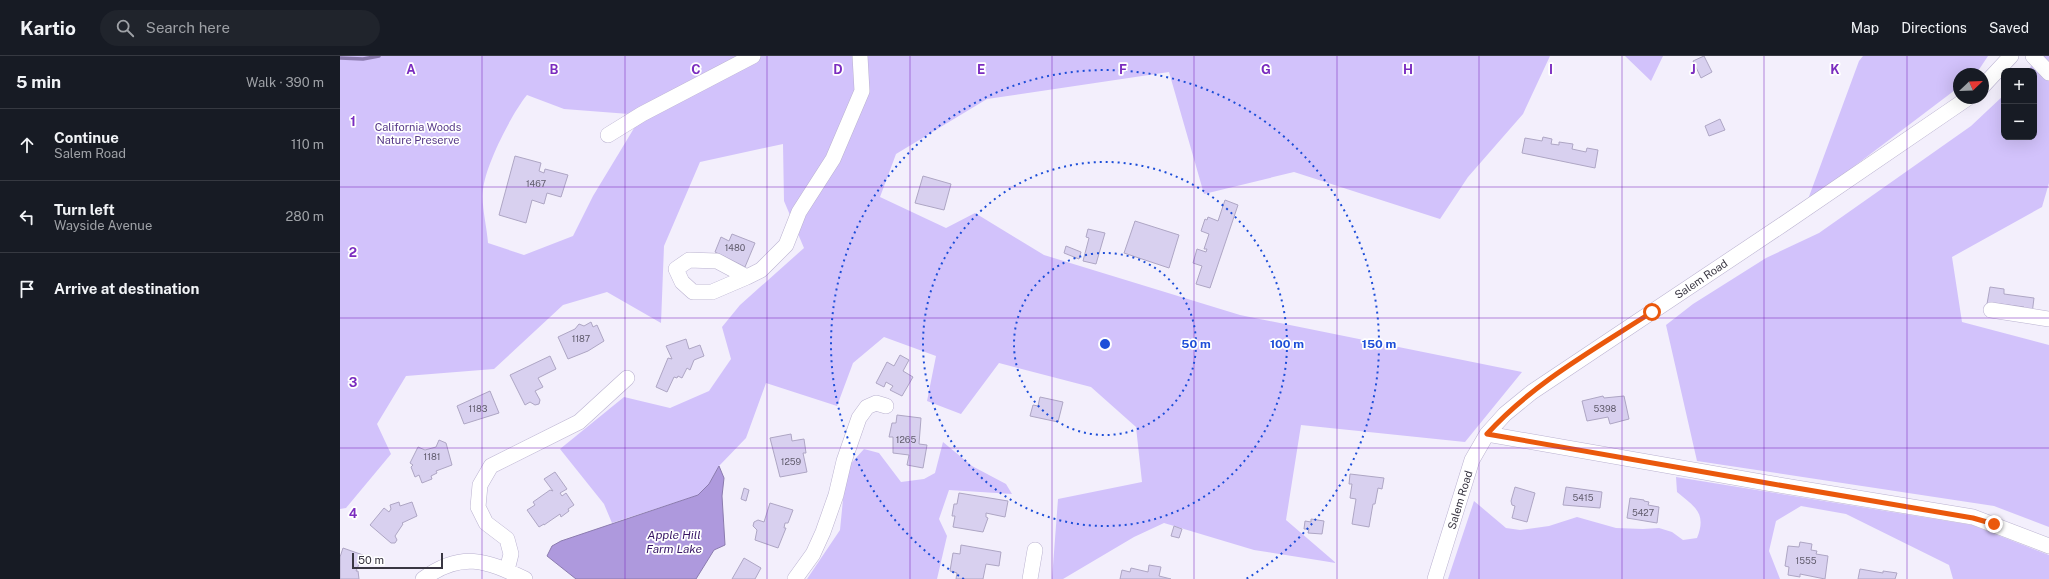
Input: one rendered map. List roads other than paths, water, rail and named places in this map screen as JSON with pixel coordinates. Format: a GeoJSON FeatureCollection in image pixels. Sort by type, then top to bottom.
{"type":"FeatureCollection","features":[{"type":"Feature","properties":{"kind":"street"},"geometry":{"type":"LineString","coordinates":[[608,135],[642,114],[753,56]]}},
{"type":"Feature","properties":{"kind":"street"},"geometry":{"type":"LineString","coordinates":[[747,277],[761,270],[786,245],[799,212],[833,160],[862,90],[860,56]]}},
{"type":"Feature","properties":{"kind":"street"},"geometry":{"type":"LineString","coordinates":[[1989,80],[2011,56]]}},
{"type":"Feature","properties":{"kind":"street"},"geometry":{"type":"LineString","coordinates":[[2032,56],[2049,73]]}},
{"type":"Feature","properties":{"kind":"street","name":"Salem Road"},"geometry":{"type":"LineString","coordinates":[[1435,579],[1472,460],[1487,434],[1505,414],[1532,392],[1782,225],[1959,104]]}},
{"type":"Feature","properties":{"kind":"street"},"geometry":{"type":"LineString","coordinates":[[1991,310],[2049,319]]}},
{"type":"Feature","properties":{"kind":"street"},"geometry":{"type":"LineString","coordinates":[[507,570],[511,554],[507,540],[486,523],[478,507],[480,485],[491,466],[579,422],[627,378]]}},
{"type":"Feature","properties":{"kind":"street"},"geometry":{"type":"LineString","coordinates":[[795,579],[813,554],[824,532],[836,495],[844,461],[859,418],[867,407],[876,403],[886,406]]}},
{"type":"Feature","properties":{"kind":"street"},"geometry":{"type":"LineString","coordinates":[[1487,434],[1973,518],[2049,546]]}},
{"type":"Feature","properties":{"kind":"street"},"geometry":{"type":"LineString","coordinates":[[1030,579],[1035,550]]}},
{"type":"Feature","properties":{"kind":"street"},"geometry":{"type":"LineString","coordinates":[[423,579],[438,568],[460,561],[485,562],[507,570],[525,579]]}},
{"type":"Feature","properties":{"kind":"water","name":"Apple Hill Farm Lake"},"geometry":{"type":"Polygon","coordinates":[[[719,466],[724,478],[722,496],[725,545],[714,550],[696,579],[576,579],[547,556],[552,546],[561,541],[698,495],[709,484],[719,466]]]}},
{"type":"Feature","properties":{"kind":"waterway"},"geometry":{"type":"LineString","coordinates":[[340,58],[363,59],[379,56]]}},
{"type":"Feature","properties":{"kind":"park label","name":"California Woods Nature Preserve"},"geometry":{"type":"Point","coordinates":[418,133]}}]}
